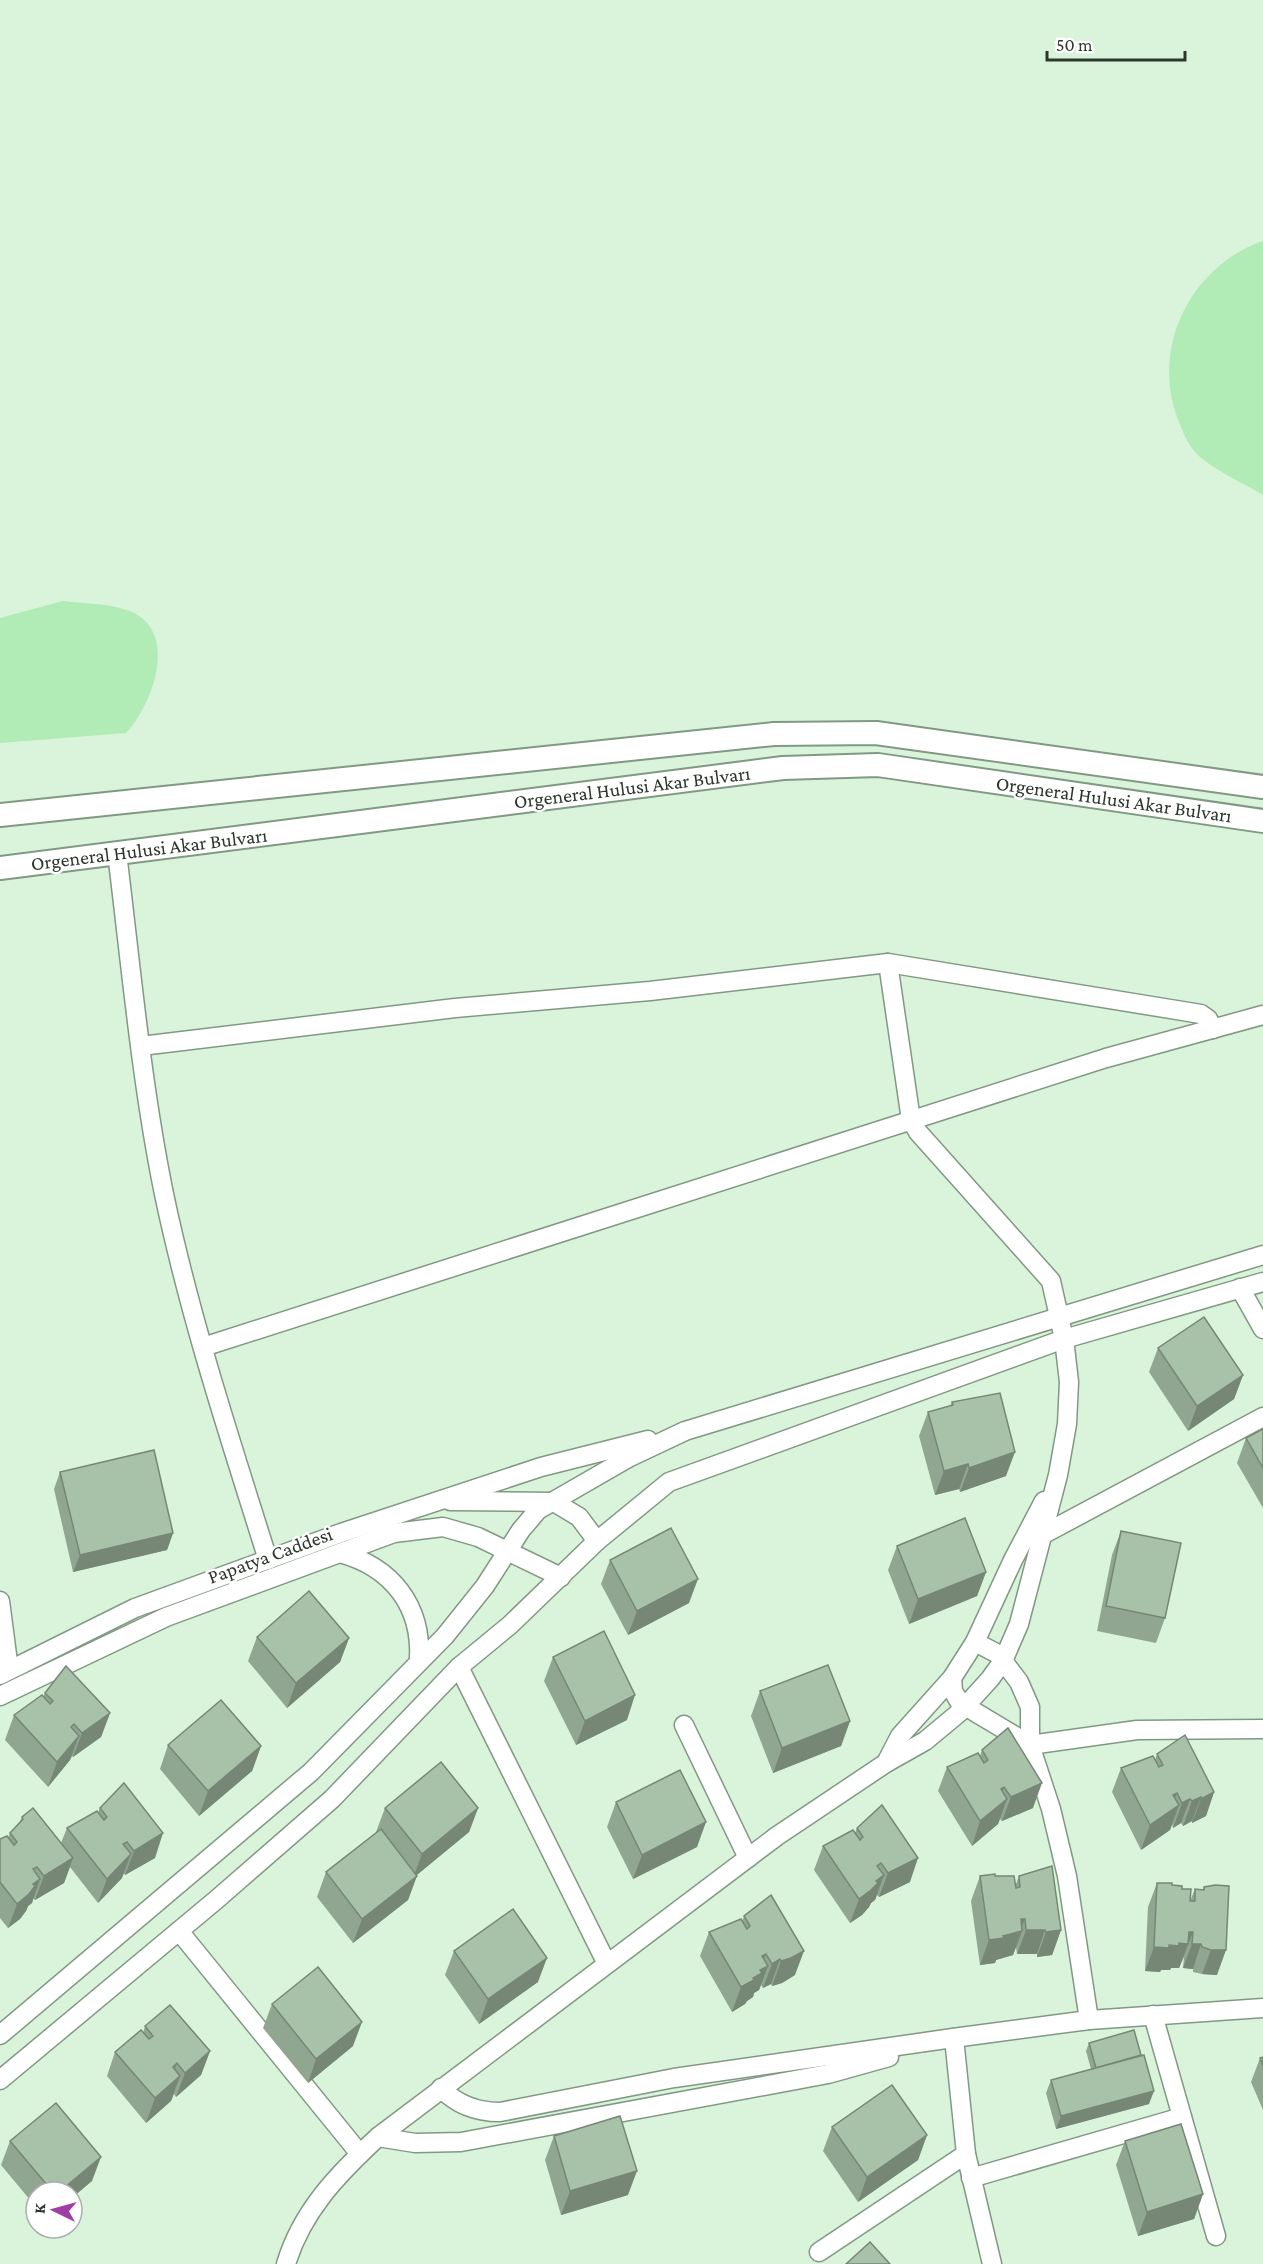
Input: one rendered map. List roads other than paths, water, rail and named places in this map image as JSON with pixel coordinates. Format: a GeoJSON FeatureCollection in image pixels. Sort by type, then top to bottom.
{"type":"FeatureCollection","features":[{"type":"Feature","properties":{"kind":"main road","name":"Orgeneral Hulusi Akar Bulvarı"},"geometry":{"type":"LineString","coordinates":[[0,815],[774,734],[876,733],[1263,788]]}},
{"type":"Feature","properties":{"kind":"main road","name":"Orgeneral Hulusi Akar Bulvarı"},"geometry":{"type":"LineString","coordinates":[[0,868],[783,768],[878,765],[1263,821]]}},
{"type":"Feature","properties":{"kind":"street"},"geometry":{"type":"LineString","coordinates":[[117,853],[150,1114],[165,1194],[203,1347],[268,1560]]}},
{"type":"Feature","properties":{"kind":"street"},"geometry":{"type":"LineString","coordinates":[[141,1046],[455,1008],[650,991],[888,963],[1201,1014],[1208,1019],[1213,1029]]}},
{"type":"Feature","properties":{"kind":"street"},"geometry":{"type":"LineString","coordinates":[[286,2264],[313,2207],[339,2173],[378,2137],[748,1858],[886,1763],[913,1749],[965,1708],[1003,1661],[1019,1624],[1058,1475],[1067,1424],[1069,1382],[1064,1340],[1051,1281],[918,1132],[911,1120],[888,963]]}},
{"type":"Feature","properties":{"kind":"street"},"geometry":{"type":"LineString","coordinates":[[203,1347],[1106,1058],[1263,1015]]}},
{"type":"Feature","properties":{"kind":"street"},"geometry":{"type":"LineString","coordinates":[[0,2035],[196,1872],[311,1772],[419,1659],[445,1636],[509,1552],[521,1530],[538,1510],[630,1457],[685,1431],[1263,1255]]}},
{"type":"Feature","properties":{"kind":"street"},"geometry":{"type":"LineString","coordinates":[[0,2080],[179,1931],[332,1799],[459,1667],[510,1626],[597,1541],[669,1482],[1064,1340],[1263,1282]]}},
{"type":"Feature","properties":{"kind":"street"},"geometry":{"type":"LineString","coordinates":[[1240,1288],[1263,1329]]}},
{"type":"Feature","properties":{"kind":"street"},"geometry":{"type":"LineString","coordinates":[[1042,1535],[1263,1417]]}},
{"type":"Feature","properties":{"kind":"street","name":"Papatya Caddesi"},"geometry":{"type":"LineString","coordinates":[[5,1673],[135,1608],[268,1560],[541,1467],[685,1431]]}},
{"type":"Feature","properties":{"kind":"street"},"geometry":{"type":"LineString","coordinates":[[886,1763],[900,1736],[952,1678],[975,1642],[1012,1560],[1058,1475]]}},
{"type":"Feature","properties":{"kind":"street"},"geometry":{"type":"LineString","coordinates":[[436,1501],[554,1502],[579,1517],[597,1541]]}},
{"type":"Feature","properties":{"kind":"street","name":"Papatya Caddesi"},"geometry":{"type":"LineString","coordinates":[[0,1696],[166,1617],[394,1533],[443,1527],[478,1537],[561,1577]]}},
{"type":"Feature","properties":{"kind":"street"},"geometry":{"type":"LineString","coordinates":[[340,1553],[371,1564],[397,1585],[413,1612],[420,1643],[419,1659]]}},
{"type":"Feature","properties":{"kind":"street"},"geometry":{"type":"LineString","coordinates":[[0,1600],[5,1673]]}},
{"type":"Feature","properties":{"kind":"street"},"geometry":{"type":"LineString","coordinates":[[975,1642],[991,1649],[1003,1661],[1019,1682],[1030,1707],[1030,1745],[1051,1809],[1065,1869],[1081,1956],[1089,2020]]}},
{"type":"Feature","properties":{"kind":"street"},"geometry":{"type":"LineString","coordinates":[[459,1667],[607,1964]]}},
{"type":"Feature","properties":{"kind":"street"},"geometry":{"type":"LineString","coordinates":[[952,1678],[955,1698],[965,1708],[1030,1745],[1137,1730],[1263,1730]]}},
{"type":"Feature","properties":{"kind":"street"},"geometry":{"type":"LineString","coordinates":[[684,1725],[748,1858]]}},
{"type":"Feature","properties":{"kind":"street"},"geometry":{"type":"LineString","coordinates":[[179,1931],[360,2154]]}},
{"type":"Feature","properties":{"kind":"street"},"geometry":{"type":"LineString","coordinates":[[441,2088],[463,2105],[481,2111],[500,2112],[674,2078],[953,2038],[1089,2020],[1263,2008]]}},
{"type":"Feature","properties":{"kind":"street"},"geometry":{"type":"LineString","coordinates":[[1154,2015],[1216,2236]]}},
{"type":"Feature","properties":{"kind":"street"},"geometry":{"type":"LineString","coordinates":[[378,2137],[415,2143],[468,2141],[828,2074],[953,2038]]}},
{"type":"Feature","properties":{"kind":"street"},"geometry":{"type":"LineString","coordinates":[[953,2038],[966,2154],[992,2264]]}},
{"type":"Feature","properties":{"kind":"street"},"geometry":{"type":"LineString","coordinates":[[971,2178],[1182,2118]]}},
{"type":"Feature","properties":{"kind":"street"},"geometry":{"type":"LineString","coordinates":[[819,2252],[966,2154]]}}]}
